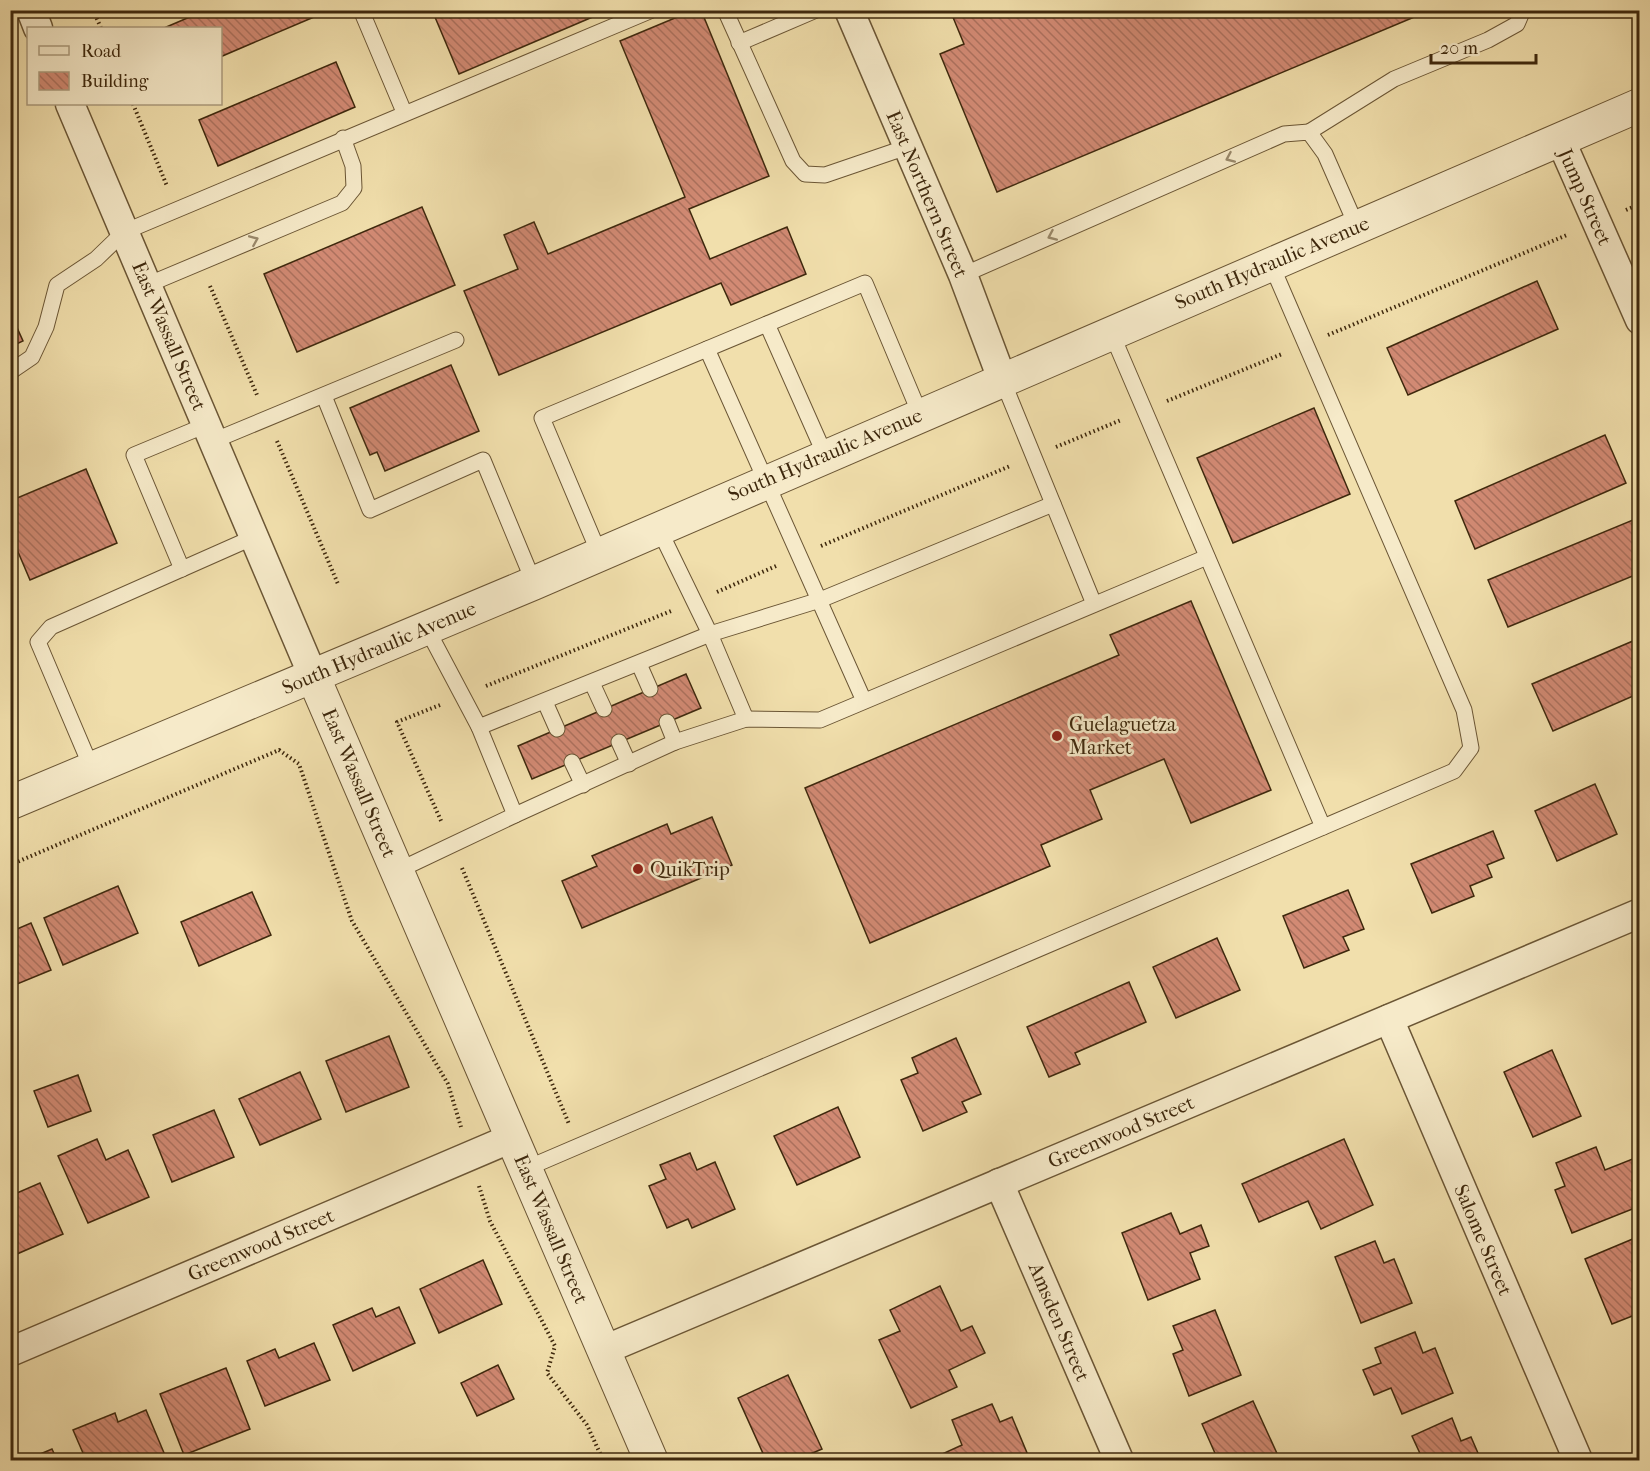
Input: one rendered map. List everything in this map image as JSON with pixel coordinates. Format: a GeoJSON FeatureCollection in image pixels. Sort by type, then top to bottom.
{"type":"FeatureCollection","features":[{"type":"Feature","properties":{"kind":"street"},"geometry":{"type":"LineString","coordinates":[[31,10],[38,27]]}},
{"type":"Feature","properties":{"kind":"street","name":"East Northern Street"},"geometry":{"type":"LineString","coordinates":[[849,10],[963,275],[1002,379]]}},
{"type":"Feature","properties":{"kind":"street","name":"East Wassall Street"},"geometry":{"type":"LineString","coordinates":[[70,105],[651,1461]]}},
{"type":"Feature","properties":{"kind":"street","name":"South Hydraulic Avenue"},"geometry":{"type":"LineString","coordinates":[[10,803],[534,583],[764,481],[1640,105]]}},
{"type":"Feature","properties":{"kind":"street","name":"Jump Street"},"geometry":{"type":"LineString","coordinates":[[1560,139],[1640,320]]}},
{"type":"Feature","properties":{"kind":"street","name":"Greenwood Street"},"geometry":{"type":"LineString","coordinates":[[604,1350],[1640,914]]}},
{"type":"Feature","properties":{"kind":"street","name":"Salome Street"},"geometry":{"type":"LineString","coordinates":[[1389,1019],[1578,1461]]}},
{"type":"Feature","properties":{"kind":"street","name":"Greenwood Street"},"geometry":{"type":"LineString","coordinates":[[10,1352],[512,1138]]}},
{"type":"Feature","properties":{"kind":"street","name":"Amsden Street"},"geometry":{"type":"LineString","coordinates":[[999,1183],[1119,1461]]}},
{"type":"Feature","properties":{"kind":"lane"},"geometry":{"type":"LineString","coordinates":[[361,10],[404,112]]}},
{"type":"Feature","properties":{"kind":"lane"},"geometry":{"type":"LineString","coordinates":[[10,372],[32,357],[46,327],[57,285],[96,259],[124,232],[404,112],[652,10]]}},
{"type":"Feature","properties":{"kind":"lane"},"geometry":{"type":"LineString","coordinates":[[725,10],[793,162],[805,174],[825,174],[908,147]]}},
{"type":"Feature","properties":{"kind":"lane"},"geometry":{"type":"LineString","coordinates":[[739,43],[816,10]]}},
{"type":"Feature","properties":{"kind":"lane"},"geometry":{"type":"LineString","coordinates":[[963,275],[1284,134],[1309,132],[1394,79],[1507,30],[1517,24],[1522,10]]}},
{"type":"Feature","properties":{"kind":"lane"},"geometry":{"type":"LineString","coordinates":[[1309,132],[1325,154],[1357,226]]}},
{"type":"Feature","properties":{"kind":"lane"},"geometry":{"type":"LineString","coordinates":[[147,285],[342,203],[354,188],[353,166],[343,138]]}},
{"type":"Feature","properties":{"kind":"lane"},"geometry":{"type":"LineString","coordinates":[[525,1168],[1454,771],[1471,748],[1464,710],[1271,264]]}},
{"type":"Feature","properties":{"kind":"lane"},"geometry":{"type":"LineString","coordinates":[[599,553],[542,418],[865,283],[921,414]]}},
{"type":"Feature","properties":{"kind":"lane"},"geometry":{"type":"LineString","coordinates":[[767,324],[825,455]]}},
{"type":"Feature","properties":{"kind":"lane"},"geometry":{"type":"LineString","coordinates":[[1111,332],[1323,827]]}},
{"type":"Feature","properties":{"kind":"lane"},"geometry":{"type":"LineString","coordinates":[[182,569],[134,455],[268,419],[456,340]]}},
{"type":"Feature","properties":{"kind":"lane"},"geometry":{"type":"LineString","coordinates":[[706,350],[864,701]]}},
{"type":"Feature","properties":{"kind":"lane"},"geometry":{"type":"LineString","coordinates":[[1002,379],[1094,604]]}},
{"type":"Feature","properties":{"kind":"lane"},"geometry":{"type":"LineString","coordinates":[[324,396],[370,510],[483,460],[534,583]]}},
{"type":"Feature","properties":{"kind":"lane"},"geometry":{"type":"LineString","coordinates":[[479,727],[710,634],[820,600],[1053,504]]}},
{"type":"Feature","properties":{"kind":"lane"},"geometry":{"type":"LineString","coordinates":[[658,527],[710,634],[746,719]]}},
{"type":"Feature","properties":{"kind":"lane"},"geometry":{"type":"LineString","coordinates":[[92,769],[38,642],[51,627],[254,537]]}},
{"type":"Feature","properties":{"kind":"lane"},"geometry":{"type":"LineString","coordinates":[[397,871],[675,742],[746,719],[820,720],[1207,556]]}},
{"type":"Feature","properties":{"kind":"lane"},"geometry":{"type":"LineString","coordinates":[[426,627],[479,727],[515,815]]}},
{"type":"Feature","properties":{"kind":"lane"},"geometry":{"type":"LineString","coordinates":[[639,664],[650,689]]}},
{"type":"Feature","properties":{"kind":"lane"},"geometry":{"type":"LineString","coordinates":[[592,683],[604,709]]}},
{"type":"Feature","properties":{"kind":"lane"},"geometry":{"type":"LineString","coordinates":[[545,702],[557,729]]}},
{"type":"Feature","properties":{"kind":"lane"},"geometry":{"type":"LineString","coordinates":[[667,722],[675,742]]}},
{"type":"Feature","properties":{"kind":"lane"},"geometry":{"type":"LineString","coordinates":[[619,742],[629,764]]}},
{"type":"Feature","properties":{"kind":"lane"},"geometry":{"type":"LineString","coordinates":[[572,762],[583,785]]}},
{"type":"Feature","properties":{"kind":"path"},"geometry":{"type":"LineString","coordinates":[[93,10],[101,27]]}},
{"type":"Feature","properties":{"kind":"path"},"geometry":{"type":"LineString","coordinates":[[133,105],[177,209]]}},
{"type":"Feature","properties":{"kind":"path"},"geometry":{"type":"LineString","coordinates":[[200,263],[338,584]]}},
{"type":"Feature","properties":{"kind":"path"},"geometry":{"type":"LineString","coordinates":[[10,865],[279,750],[299,764],[352,921],[448,1084],[490,1221],[555,1346],[548,1373],[587,1425],[603,1461]]}},
{"type":"Feature","properties":{"kind":"building"},"geometry":{"type":"Polygon","coordinates":[[[206,10],[312,10],[314,17],[222,56],[222,27],[166,27],[206,10]]]}},
{"type":"Feature","properties":{"kind":"building"},"geometry":{"type":"Polygon","coordinates":[[[432,10],[609,10],[459,74],[432,10]]]}},
{"type":"Feature","properties":{"kind":"building"},"geometry":{"type":"Polygon","coordinates":[[[694,10],[701,10],[769,176],[689,209],[710,259],[787,227],[806,274],[731,305],[721,283],[499,375],[464,291],[518,269],[504,235],[534,222],[548,254],[685,197],[620,41],[694,10]]]}},
{"type":"Feature","properties":{"kind":"building"},"geometry":{"type":"Polygon","coordinates":[[[950,10],[1431,10],[997,192],[940,54],[964,44],[950,10]]]}},
{"type":"Feature","properties":{"kind":"building"},"geometry":{"type":"Polygon","coordinates":[[[336,62],[355,107],[218,166],[199,120],[336,62]]]}},
{"type":"Feature","properties":{"kind":"building"},"geometry":{"type":"Polygon","coordinates":[[[422,207],[455,285],[297,352],[264,274],[422,207]]]}},
{"type":"Feature","properties":{"kind":"building"},"geometry":{"type":"Polygon","coordinates":[[[1537,281],[1558,329],[1408,395],[1387,348],[1537,281]]]}},
{"type":"Feature","properties":{"kind":"building"},"geometry":{"type":"Polygon","coordinates":[[[10,312],[23,341],[10,347],[10,312]]]}},
{"type":"Feature","properties":{"kind":"building"},"geometry":{"type":"Polygon","coordinates":[[[451,365],[479,431],[385,471],[377,452],[370,455],[350,408],[451,365]]]}},
{"type":"Feature","properties":{"kind":"building"},"geometry":{"type":"Polygon","coordinates":[[[1314,408],[1350,494],[1233,543],[1197,458],[1314,408]]]}},
{"type":"Feature","properties":{"kind":"building"},"geometry":{"type":"Polygon","coordinates":[[[1605,435],[1626,483],[1475,549],[1455,501],[1605,435]]]}},
{"type":"Feature","properties":{"kind":"building"},"geometry":{"type":"Polygon","coordinates":[[[86,469],[117,543],[30,580],[10,533],[10,501],[86,469]]]}},
{"type":"Feature","properties":{"kind":"building"},"geometry":{"type":"Polygon","coordinates":[[[1640,517],[1640,573],[1508,627],[1488,580],[1640,517]]]}},
{"type":"Feature","properties":{"kind":"building"},"geometry":{"type":"Polygon","coordinates":[[[1191,601],[1271,790],[1191,823],[1164,759],[1090,790],[1102,819],[1041,845],[1050,866],[870,943],[805,788],[1119,655],[1110,635],[1191,601]]]}},
{"type":"Feature","properties":{"kind":"building"},"geometry":{"type":"Polygon","coordinates":[[[1640,638],[1640,693],[1553,731],[1532,684],[1640,638]]]}},
{"type":"Feature","properties":{"kind":"building"},"geometry":{"type":"Polygon","coordinates":[[[686,674],[701,708],[532,779],[518,746],[686,674]]]}},
{"type":"Feature","properties":{"kind":"building"},"geometry":{"type":"Polygon","coordinates":[[[1595,784],[1617,834],[1557,861],[1535,811],[1595,784]]]}},
{"type":"Feature","properties":{"kind":"building"},"geometry":{"type":"Polygon","coordinates":[[[712,817],[732,865],[582,928],[562,881],[597,866],[592,856],[667,824],[671,834],[712,817]]]}},
{"type":"Feature","properties":{"kind":"building"},"geometry":{"type":"Polygon","coordinates":[[[1493,831],[1504,858],[1487,865],[1492,877],[1470,886],[1474,896],[1432,913],[1411,864],[1493,831]]]}},
{"type":"Feature","properties":{"kind":"building"},"geometry":{"type":"Polygon","coordinates":[[[118,886],[138,933],[63,965],[44,918],[118,886]]]}},
{"type":"Feature","properties":{"kind":"building"},"geometry":{"type":"Polygon","coordinates":[[[1348,890],[1364,929],[1343,937],[1349,950],[1304,968],[1283,916],[1348,890]]]}},
{"type":"Feature","properties":{"kind":"building"},"geometry":{"type":"Polygon","coordinates":[[[252,892],[271,935],[199,966],[181,922],[252,892]]]}},
{"type":"Feature","properties":{"kind":"building"},"geometry":{"type":"Polygon","coordinates":[[[31,923],[51,970],[10,987],[10,932],[31,923]]]}},
{"type":"Feature","properties":{"kind":"building"},"geometry":{"type":"Polygon","coordinates":[[[1217,938],[1240,990],[1176,1018],[1153,967],[1217,938]]]}},
{"type":"Feature","properties":{"kind":"building"},"geometry":{"type":"Polygon","coordinates":[[[1129,982],[1146,1022],[1075,1053],[1080,1064],[1049,1077],[1027,1027],[1129,982]]]}},
{"type":"Feature","properties":{"kind":"building"},"geometry":{"type":"Polygon","coordinates":[[[389,1036],[409,1087],[346,1112],[326,1061],[389,1036]]]}},
{"type":"Feature","properties":{"kind":"building"},"geometry":{"type":"Polygon","coordinates":[[[956,1038],[981,1094],[962,1102],[967,1112],[923,1131],[901,1080],[918,1073],[912,1058],[956,1038]]]}},
{"type":"Feature","properties":{"kind":"building"},"geometry":{"type":"Polygon","coordinates":[[[1552,1050],[1581,1116],[1533,1137],[1504,1072],[1552,1050]]]}},
{"type":"Feature","properties":{"kind":"building"},"geometry":{"type":"Polygon","coordinates":[[[300,1072],[321,1119],[260,1145],[239,1099],[300,1072]]]}},
{"type":"Feature","properties":{"kind":"building"},"geometry":{"type":"Polygon","coordinates":[[[78,1075],[91,1111],[48,1127],[34,1091],[78,1075]]]}},
{"type":"Feature","properties":{"kind":"building"},"geometry":{"type":"Polygon","coordinates":[[[838,1107],[860,1157],[797,1185],[774,1136],[838,1107]]]}},
{"type":"Feature","properties":{"kind":"building"},"geometry":{"type":"Polygon","coordinates":[[[214,1110],[234,1157],[172,1182],[153,1135],[214,1110]]]}},
{"type":"Feature","properties":{"kind":"building"},"geometry":{"type":"Polygon","coordinates":[[[97,1139],[106,1160],[128,1150],[149,1197],[88,1223],[58,1156],[97,1139]]]}},
{"type":"Feature","properties":{"kind":"building"},"geometry":{"type":"Polygon","coordinates":[[[1344,1139],[1373,1205],[1321,1229],[1308,1201],[1259,1222],[1242,1184],[1344,1139]]]}},
{"type":"Feature","properties":{"kind":"building"},"geometry":{"type":"Polygon","coordinates":[[[1596,1147],[1605,1170],[1640,1156],[1640,1206],[1572,1233],[1555,1190],[1565,1186],[1556,1163],[1596,1147]]]}},
{"type":"Feature","properties":{"kind":"building"},"geometry":{"type":"Polygon","coordinates":[[[690,1153],[697,1170],[715,1162],[735,1209],[692,1228],[688,1219],[667,1228],[649,1186],[666,1179],[660,1165],[690,1153]]]}},
{"type":"Feature","properties":{"kind":"building"},"geometry":{"type":"Polygon","coordinates":[[[40,1183],[63,1234],[10,1257],[10,1196],[40,1183]]]}},
{"type":"Feature","properties":{"kind":"building"},"geometry":{"type":"Polygon","coordinates":[[[1171,1213],[1180,1234],[1201,1225],[1209,1246],[1190,1253],[1200,1279],[1148,1300],[1122,1233],[1171,1213]]]}},
{"type":"Feature","properties":{"kind":"building"},"geometry":{"type":"Polygon","coordinates":[[[1635,1238],[1640,1248],[1640,1313],[1612,1324],[1585,1259],[1635,1238]]]}},
{"type":"Feature","properties":{"kind":"building"},"geometry":{"type":"Polygon","coordinates":[[[1375,1241],[1384,1263],[1394,1259],[1412,1303],[1361,1323],[1335,1257],[1375,1241]]]}},
{"type":"Feature","properties":{"kind":"building"},"geometry":{"type":"Polygon","coordinates":[[[483,1260],[502,1304],[439,1333],[420,1289],[483,1260]]]}},
{"type":"Feature","properties":{"kind":"building"},"geometry":{"type":"Polygon","coordinates":[[[940,1286],[961,1331],[972,1326],[985,1353],[949,1370],[957,1387],[911,1408],[879,1340],[900,1331],[890,1310],[940,1286]]]}},
{"type":"Feature","properties":{"kind":"building"},"geometry":{"type":"Polygon","coordinates":[[[399,1307],[415,1343],[353,1371],[333,1325],[372,1308],[376,1317],[399,1307]]]}},
{"type":"Feature","properties":{"kind":"building"},"geometry":{"type":"Polygon","coordinates":[[[1215,1310],[1241,1375],[1189,1396],[1173,1354],[1183,1350],[1173,1326],[1215,1310]]]}},
{"type":"Feature","properties":{"kind":"building"},"geometry":{"type":"Polygon","coordinates":[[[1415,1332],[1423,1353],[1435,1348],[1453,1393],[1402,1414],[1391,1388],[1374,1395],[1363,1370],[1381,1363],[1375,1348],[1415,1332]]]}},
{"type":"Feature","properties":{"kind":"building"},"geometry":{"type":"Polygon","coordinates":[[[1640,1341],[1640,1359],[1633,1344],[1640,1341]]]}},
{"type":"Feature","properties":{"kind":"building"},"geometry":{"type":"Polygon","coordinates":[[[314,1343],[330,1380],[265,1406],[247,1361],[275,1349],[279,1358],[314,1343]]]}},
{"type":"Feature","properties":{"kind":"building"},"geometry":{"type":"Polygon","coordinates":[[[498,1365],[514,1399],[477,1416],[461,1383],[498,1365]]]}},
{"type":"Feature","properties":{"kind":"building"},"geometry":{"type":"Polygon","coordinates":[[[226,1368],[250,1429],[184,1455],[160,1394],[226,1368]]]}},
{"type":"Feature","properties":{"kind":"building"},"geometry":{"type":"Polygon","coordinates":[[[788,1375],[822,1449],[796,1460],[766,1460],[738,1398],[788,1375]]]}},
{"type":"Feature","properties":{"kind":"building"},"geometry":{"type":"Polygon","coordinates":[[[1253,1401],[1280,1460],[1218,1460],[1202,1424],[1253,1401]]]}},
{"type":"Feature","properties":{"kind":"building"},"geometry":{"type":"Polygon","coordinates":[[[992,1404],[1000,1422],[1012,1417],[1030,1460],[945,1460],[942,1454],[962,1445],[952,1420],[992,1404]]]}},
{"type":"Feature","properties":{"kind":"building"},"geometry":{"type":"Polygon","coordinates":[[[146,1410],[167,1460],[86,1460],[73,1430],[115,1413],[118,1422],[146,1410]]]}},
{"type":"Feature","properties":{"kind":"building"},"geometry":{"type":"Polygon","coordinates":[[[1452,1418],[1461,1441],[1471,1437],[1481,1460],[1423,1460],[1412,1436],[1452,1418]]]}},
{"type":"Feature","properties":{"kind":"building"},"geometry":{"type":"Polygon","coordinates":[[[52,1449],[57,1460],[26,1460],[52,1449]]]}},
{"type":"Feature","properties":{"kind":"place","name":"Guelaguetza Market"},"geometry":{"type":"Point","coordinates":[1057,736]}},
{"type":"Feature","properties":{"kind":"place","name":"QuikTrip"},"geometry":{"type":"Point","coordinates":[638,869]}}]}
